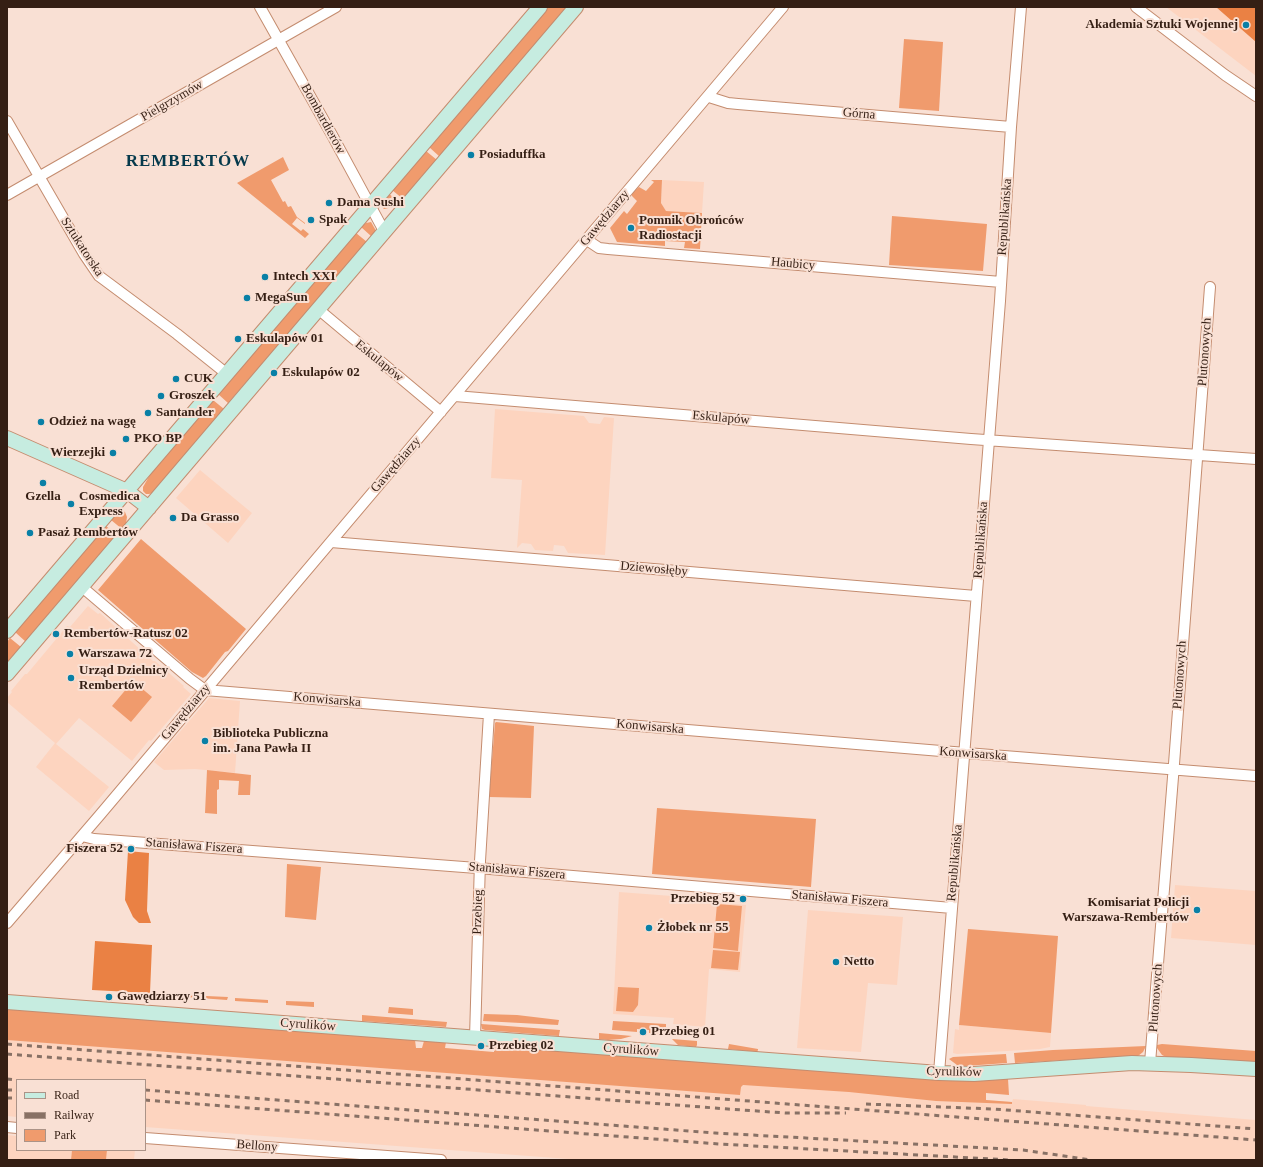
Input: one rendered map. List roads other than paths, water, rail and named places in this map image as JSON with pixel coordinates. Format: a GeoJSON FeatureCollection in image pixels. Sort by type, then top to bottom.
{"type":"FeatureCollection","features":[{"type":"Feature","properties":{"kind":"street","name":"Bombardierów"},"geometry":{"type":"LineString","coordinates":[[260,7],[371,205],[384,231]]}},
{"type":"Feature","properties":{"kind":"street","name":"Pielgrzymów"},"geometry":{"type":"LineString","coordinates":[[7,195],[336,7]]}},
{"type":"Feature","properties":{"kind":"street"},"geometry":{"type":"LineString","coordinates":[[7,631],[540,7]]}},
{"type":"Feature","properties":{"kind":"street"},"geometry":{"type":"LineString","coordinates":[[7,674],[576,7]]}},
{"type":"Feature","properties":{"kind":"street","name":"Gawędziarzy"},"geometry":{"type":"LineString","coordinates":[[7,922],[82,836],[709,97],[783,7]]}},
{"type":"Feature","properties":{"kind":"street","name":"Republikańska"},"geometry":{"type":"LineString","coordinates":[[939,1073],[1021,7]]}},
{"type":"Feature","properties":{"kind":"street"},"geometry":{"type":"LineString","coordinates":[[1136,7],[1225,75],[1256,96]]}},
{"type":"Feature","properties":{"kind":"street","name":"Górna"},"geometry":{"type":"LineString","coordinates":[[709,97],[720,101],[738,104],[1011,127]]}},
{"type":"Feature","properties":{"kind":"street","name":"Sztukatorska"},"geometry":{"type":"LineString","coordinates":[[7,121],[84,254],[99,276],[177,334],[227,374]]}},
{"type":"Feature","properties":{"kind":"street","name":"Haubicy"},"geometry":{"type":"LineString","coordinates":[[587,240],[599,248],[608,249],[1001,282]]}},
{"type":"Feature","properties":{"kind":"street","name":"Plutonowych"},"geometry":{"type":"LineString","coordinates":[[1150,1063],[1174,770],[1210,287]]}},
{"type":"Feature","properties":{"kind":"street","name":"Eskulapów"},"geometry":{"type":"LineString","coordinates":[[318,309],[441,412]]}},
{"type":"Feature","properties":{"kind":"street","name":"Eskulapów"},"geometry":{"type":"LineString","coordinates":[[455,396],[988,440],[1256,459]]}},
{"type":"Feature","properties":{"kind":"street"},"geometry":{"type":"LineString","coordinates":[[7,438],[127,491],[149,508]]}},
{"type":"Feature","properties":{"kind":"street","name":"Dziewosłęby"},"geometry":{"type":"LineString","coordinates":[[331,542],[976,596]]}},
{"type":"Feature","properties":{"kind":"street"},"geometry":{"type":"LineString","coordinates":[[82,587],[205,690]]}},
{"type":"Feature","properties":{"kind":"street","name":"Konwisarska"},"geometry":{"type":"LineString","coordinates":[[205,690],[1256,776]]}},
{"type":"Feature","properties":{"kind":"street","name":"Przebieg"},"geometry":{"type":"LineString","coordinates":[[475,1038],[482,806],[489,714]]}},
{"type":"Feature","properties":{"kind":"street","name":"Stanisława Fiszera"},"geometry":{"type":"LineString","coordinates":[[82,836],[94,839],[480,868],[952,908]]}},
{"type":"Feature","properties":{"kind":"street","name":"Cyrulików"},"geometry":{"type":"LineString","coordinates":[[7,1002],[939,1073],[974,1074],[1150,1063],[1256,1069]]}},
{"type":"Feature","properties":{"kind":"street","name":"Bellony"},"geometry":{"type":"LineString","coordinates":[[146,1138],[372,1158],[441,1160]]}},
{"type":"Feature","properties":{"kind":"railway"},"geometry":{"type":"LineString","coordinates":[[7,1044],[1256,1140]]}},
{"type":"Feature","properties":{"kind":"railway"},"geometry":{"type":"LineString","coordinates":[[7,1054],[728,1109],[786,1113],[846,1113]]}},
{"type":"Feature","properties":{"kind":"railway"},"geometry":{"type":"LineString","coordinates":[[7,1079],[16,1080]]}},
{"type":"Feature","properties":{"kind":"railway"},"geometry":{"type":"LineString","coordinates":[[7,1090],[16,1090]]}},
{"type":"Feature","properties":{"kind":"railway"},"geometry":{"type":"LineString","coordinates":[[146,1090],[715,1133],[1023,1150],[1091,1160]]}},
{"type":"Feature","properties":{"kind":"railway"},"geometry":{"type":"LineString","coordinates":[[7,1098],[16,1098]]}},
{"type":"Feature","properties":{"kind":"railway"},"geometry":{"type":"LineString","coordinates":[[146,1100],[719,1144],[1010,1160]]}},
{"type":"Feature","properties":{"kind":"railway"},"geometry":{"type":"LineString","coordinates":[[866,1104],[993,1109],[1256,1129]]}},
{"type":"Feature","properties":{"kind":"place","name":"Akademia Sztuki Wojennej"},"geometry":{"type":"Point","coordinates":[1246,25]}},
{"type":"Feature","properties":{"kind":"place","name":"Posiaduffka"},"geometry":{"type":"Point","coordinates":[471,155]}},
{"type":"Feature","properties":{"kind":"place","name":"Dama Sushi"},"geometry":{"type":"Point","coordinates":[329,203]}},
{"type":"Feature","properties":{"kind":"place","name":"Spak"},"geometry":{"type":"Point","coordinates":[311,220]}},
{"type":"Feature","properties":{"kind":"place","name":"Pomnik Obrońców Radiostacji"},"geometry":{"type":"Point","coordinates":[631,228]}},
{"type":"Feature","properties":{"kind":"place","name":"Intech XXI"},"geometry":{"type":"Point","coordinates":[265,277]}},
{"type":"Feature","properties":{"kind":"place","name":"MegaSun"},"geometry":{"type":"Point","coordinates":[247,298]}},
{"type":"Feature","properties":{"kind":"place","name":"Eskulapów 01"},"geometry":{"type":"Point","coordinates":[238,339]}},
{"type":"Feature","properties":{"kind":"place","name":"Eskulapów 02"},"geometry":{"type":"Point","coordinates":[274,373]}},
{"type":"Feature","properties":{"kind":"place","name":"CUK"},"geometry":{"type":"Point","coordinates":[176,379]}},
{"type":"Feature","properties":{"kind":"place","name":"Groszek"},"geometry":{"type":"Point","coordinates":[161,396]}},
{"type":"Feature","properties":{"kind":"place","name":"Santander"},"geometry":{"type":"Point","coordinates":[148,413]}},
{"type":"Feature","properties":{"kind":"place","name":"Odzież na wagę"},"geometry":{"type":"Point","coordinates":[41,422]}},
{"type":"Feature","properties":{"kind":"place","name":"PKO BP"},"geometry":{"type":"Point","coordinates":[126,439]}},
{"type":"Feature","properties":{"kind":"place","name":"Wierzejki"},"geometry":{"type":"Point","coordinates":[113,453]}},
{"type":"Feature","properties":{"kind":"place","name":"Gzella"},"geometry":{"type":"Point","coordinates":[43,483]}},
{"type":"Feature","properties":{"kind":"place","name":"Cosmedica Express"},"geometry":{"type":"Point","coordinates":[71,504]}},
{"type":"Feature","properties":{"kind":"place","name":"Da Grasso"},"geometry":{"type":"Point","coordinates":[173,518]}},
{"type":"Feature","properties":{"kind":"place","name":"Pasaż Rembertów"},"geometry":{"type":"Point","coordinates":[30,533]}},
{"type":"Feature","properties":{"kind":"place","name":"Rembertów-Ratusz 02"},"geometry":{"type":"Point","coordinates":[56,634]}},
{"type":"Feature","properties":{"kind":"place","name":"Warszawa 72"},"geometry":{"type":"Point","coordinates":[70,654]}},
{"type":"Feature","properties":{"kind":"place","name":"Urząd Dzielnicy Rembertów"},"geometry":{"type":"Point","coordinates":[71,678]}},
{"type":"Feature","properties":{"kind":"place","name":"Biblioteka Publiczna im. Jana Pawła II"},"geometry":{"type":"Point","coordinates":[205,741]}},
{"type":"Feature","properties":{"kind":"place","name":"Fiszera 52"},"geometry":{"type":"Point","coordinates":[131,849]}},
{"type":"Feature","properties":{"kind":"place","name":"Przebieg 52"},"geometry":{"type":"Point","coordinates":[743,899]}},
{"type":"Feature","properties":{"kind":"place","name":"Komisariat Policji Warszawa-Rembertów"},"geometry":{"type":"Point","coordinates":[1197,910]}},
{"type":"Feature","properties":{"kind":"place","name":"Żłobek nr 55"},"geometry":{"type":"Point","coordinates":[649,928]}},
{"type":"Feature","properties":{"kind":"place","name":"Netto"},"geometry":{"type":"Point","coordinates":[836,962]}},
{"type":"Feature","properties":{"kind":"place","name":"Gawędziarzy 51"},"geometry":{"type":"Point","coordinates":[109,997]}},
{"type":"Feature","properties":{"kind":"place","name":"Przebieg 01"},"geometry":{"type":"Point","coordinates":[643,1032]}},
{"type":"Feature","properties":{"kind":"place","name":"Przebieg 02"},"geometry":{"type":"Point","coordinates":[481,1046]}},
{"type":"Feature","properties":{"kind":"district","name":"REMBERTÓW"},"geometry":{"type":"Point","coordinates":[188,162]}}]}
